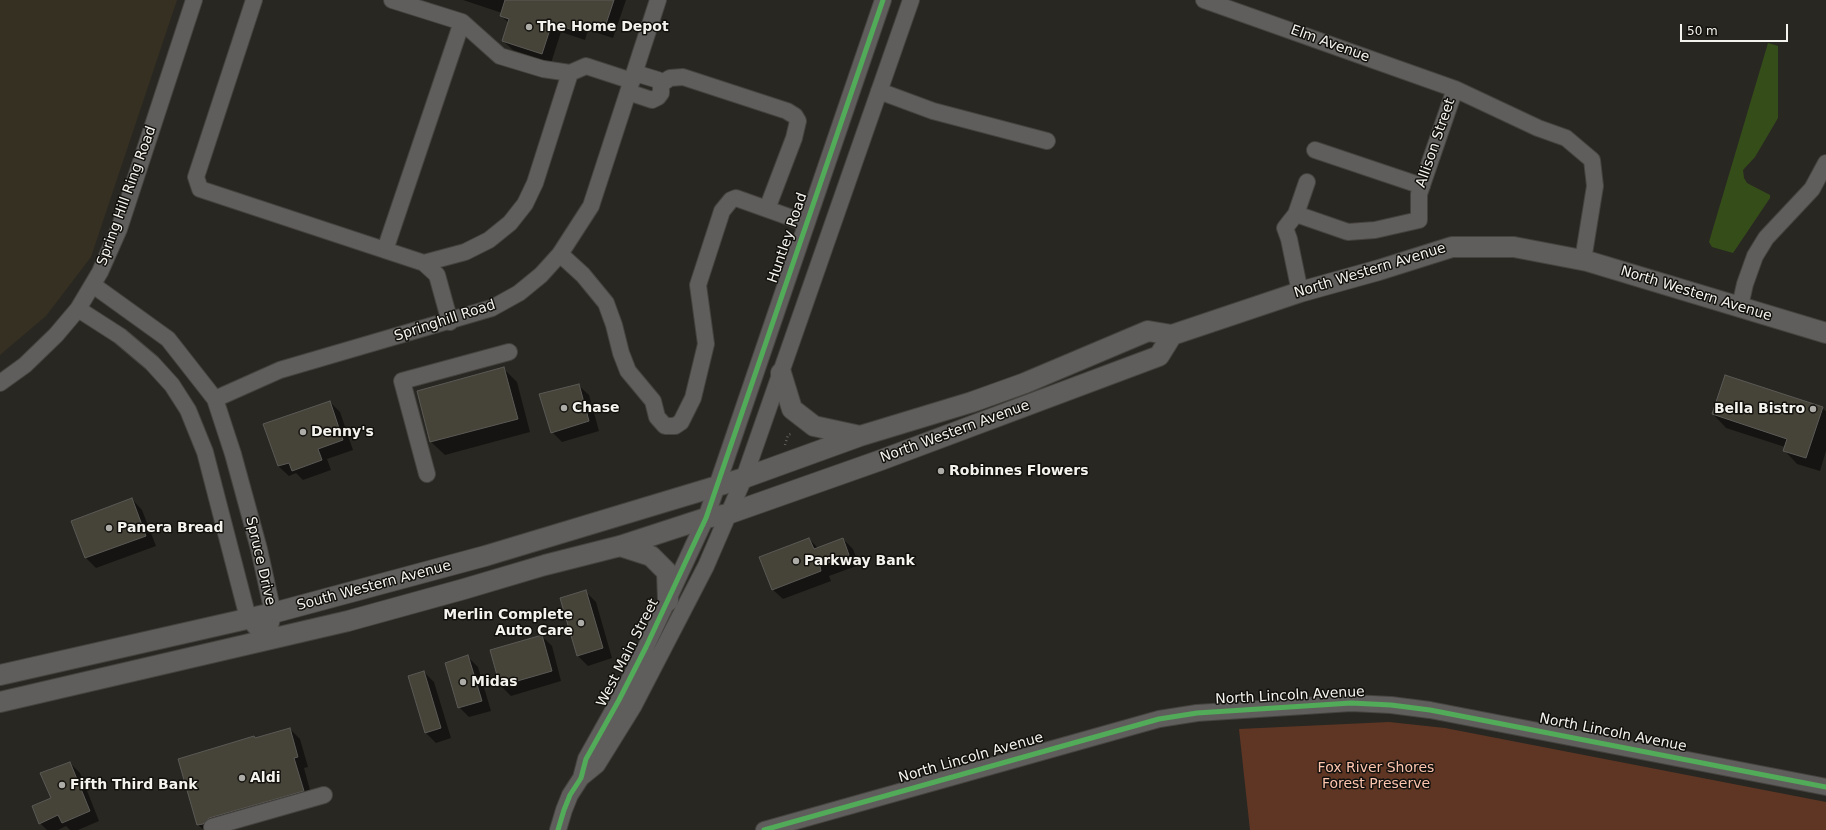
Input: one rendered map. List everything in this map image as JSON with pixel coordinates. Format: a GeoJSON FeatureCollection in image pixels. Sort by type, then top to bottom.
{"type":"FeatureCollection","features":[{"type":"Feature","properties":{"kind":"main road","name":"North Western Avenue"},"geometry":{"type":"LineString","coordinates":[[744,478],[860,436],[972,402],[1025,383],[1148,331],[1172,335],[1300,292],[1379,270],[1452,246],[1514,247],[1583,260],[1826,333]]}},
{"type":"Feature","properties":{"kind":"main road","name":"North Western Avenue"},"geometry":{"type":"LineString","coordinates":[[728,514],[881,460],[1159,356],[1172,335]]}},
{"type":"Feature","properties":{"kind":"main road"},"geometry":{"type":"LineString","coordinates":[[782,373],[792,409],[814,426],[860,436]]}},
{"type":"Feature","properties":{"kind":"main road","name":"South Western Avenue"},"geometry":{"type":"LineString","coordinates":[[0,675],[273,613],[479,558],[744,478]]}},
{"type":"Feature","properties":{"kind":"main road","name":"South Western Avenue"},"geometry":{"type":"LineString","coordinates":[[0,702],[348,621],[545,565],[620,546],[706,518],[728,514]]}},
{"type":"Feature","properties":{"kind":"main road"},"geometry":{"type":"LineString","coordinates":[[620,546],[651,556],[667,572],[668,601]]}},
{"type":"Feature","properties":{"kind":"street","name":"Spring Hill Ring Road"},"geometry":{"type":"LineString","coordinates":[[0,382],[12,375],[39,353],[78,309],[110,253],[119,230],[194,0]]}},
{"type":"Feature","properties":{"kind":"street"},"geometry":{"type":"LineString","coordinates":[[254,0],[196,177],[200,189],[424,263],[437,275],[450,322]]}},
{"type":"Feature","properties":{"kind":"street"},"geometry":{"type":"LineString","coordinates":[[392,0],[462,22],[500,56],[543,69],[570,73],[586,66],[632,82],[658,80],[662,84],[670,78],[683,77],[787,111],[795,116],[798,121],[794,138],[767,209]]}},
{"type":"Feature","properties":{"kind":"street","name":"Springhill Road"},"geometry":{"type":"LineString","coordinates":[[215,399],[280,370],[450,322],[492,308],[519,293],[540,275],[560,254],[591,206],[658,0]]}},
{"type":"Feature","properties":{"kind":"street","name":"Huntley Road"},"geometry":{"type":"LineString","coordinates":[[718,485],[806,223],[884,0]]}},
{"type":"Feature","properties":{"kind":"street"},"geometry":{"type":"LineString","coordinates":[[744,478],[782,373],[911,0]]}},
{"type":"Feature","properties":{"kind":"street","name":"Elm Avenue"},"geometry":{"type":"LineString","coordinates":[[1204,0],[1455,89],[1538,128],[1566,138],[1592,160],[1595,186],[1583,260]]}},
{"type":"Feature","properties":{"kind":"street"},"geometry":{"type":"LineString","coordinates":[[385,250],[462,22]]}},
{"type":"Feature","properties":{"kind":"street"},"geometry":{"type":"LineString","coordinates":[[424,263],[466,252],[489,240],[510,223],[525,204],[535,183],[570,73]]}},
{"type":"Feature","properties":{"kind":"street","name":"Allison Street"},"geometry":{"type":"LineString","coordinates":[[1296,214],[1348,232],[1375,230],[1419,220],[1419,194],[1455,89]]}},
{"type":"Feature","properties":{"kind":"street"},"geometry":{"type":"LineString","coordinates":[[879,91],[933,111],[1047,141]]}},
{"type":"Feature","properties":{"kind":"street"},"geometry":{"type":"LineString","coordinates":[[1315,150],[1422,186]]}},
{"type":"Feature","properties":{"kind":"street"},"geometry":{"type":"LineString","coordinates":[[1740,306],[1745,284],[1755,256],[1766,238],[1812,189],[1826,163]]}},
{"type":"Feature","properties":{"kind":"street"},"geometry":{"type":"LineString","coordinates":[[1300,292],[1289,239],[1285,228],[1296,214],[1307,182]]}},
{"type":"Feature","properties":{"kind":"street"},"geometry":{"type":"LineString","coordinates":[[560,254],[583,275],[606,303],[628,371],[653,402],[657,417],[665,426],[675,426],[681,422],[693,398],[706,344],[698,285],[722,211],[731,200],[736,198],[806,223]]}},
{"type":"Feature","properties":{"kind":"street","name":"Spruce Drive"},"geometry":{"type":"LineString","coordinates":[[93,285],[168,339],[215,399],[241,483],[259,549],[273,613],[267,641]]}},
{"type":"Feature","properties":{"kind":"street","name":"Spruce Drive"},"geometry":{"type":"LineString","coordinates":[[78,309],[120,336],[152,363],[172,385],[188,410],[205,452],[248,618],[267,641]]}},
{"type":"Feature","properties":{"kind":"street"},"geometry":{"type":"LineString","coordinates":[[427,474],[402,381],[509,352]]}},
{"type":"Feature","properties":{"kind":"street","name":"West Main Street"},"geometry":{"type":"LineString","coordinates":[[581,778],[598,766],[633,707],[706,566],[744,478]]}},
{"type":"Feature","properties":{"kind":"street","name":"West Main Street"},"geometry":{"type":"LineString","coordinates":[[558,830],[570,795],[581,778],[586,759],[619,700],[668,601],[706,518],[718,485]]}},
{"type":"Feature","properties":{"kind":"street","name":"North Lincoln Avenue"},"geometry":{"type":"LineString","coordinates":[[764,830],[1159,718],[1204,712],[1351,703],[1391,705],[1430,710],[1826,787]]}},
{"type":"Feature","properties":{"kind":"street"},"geometry":{"type":"LineString","coordinates":[[212,827],[324,795]]}},
{"type":"Feature","properties":{"kind":"path"},"geometry":{"type":"LineString","coordinates":[[785,445],[787,435],[793,434]]}},
{"type":"Feature","properties":{"kind":"shaded area"},"geometry":{"type":"Polygon","coordinates":[[[0,0],[177,0],[91,257],[46,316],[0,355],[0,0]]]}},
{"type":"Feature","properties":{"kind":"shaded area"},"geometry":{"type":"Polygon","coordinates":[[[1768,43],[1778,46],[1778,118],[1755,157],[1743,170],[1744,178],[1747,183],[1770,195],[1770,198],[1733,253],[1712,247],[1709,242],[1768,43]]]}},
{"type":"Feature","properties":{"kind":"green space","name":"Fox River Shores Forest Preserve"},"geometry":{"type":"Polygon","coordinates":[[[1389,722],[1445,728],[1826,802],[1826,830],[1250,830],[1239,729],[1389,722]]]}},
{"type":"Feature","properties":{"kind":"building","name":"The Home Depot"},"geometry":{"type":"Polygon","coordinates":[[[505,0],[614,0],[604,30],[579,22],[576,31],[552,23],[542,54],[502,41],[509,19],[500,16],[505,0]]]}},
{"type":"Feature","properties":{"kind":"building"},"geometry":{"type":"Polygon","coordinates":[[[504,367],[518,419],[430,442],[417,391],[504,367]]]}},
{"type":"Feature","properties":{"kind":"building"},"geometry":{"type":"Polygon","coordinates":[[[1725,375],[1823,407],[1806,458],[1783,451],[1787,439],[1712,414],[1725,375]]]}},
{"type":"Feature","properties":{"kind":"building","name":"Chase"},"geometry":{"type":"Polygon","coordinates":[[[579,384],[589,421],[551,433],[539,394],[579,384]]]}},
{"type":"Feature","properties":{"kind":"building","name":"Denny's"},"geometry":{"type":"Polygon","coordinates":[[[330,401],[343,440],[318,449],[322,460],[292,471],[289,463],[278,466],[263,424],[330,401]]]}},
{"type":"Feature","properties":{"kind":"building","name":"Panera Bread"},"geometry":{"type":"Polygon","coordinates":[[[132,498],[146,536],[85,558],[71,521],[132,498]]]}},
{"type":"Feature","properties":{"kind":"building","name":"Parkway Bank"},"geometry":{"type":"Polygon","coordinates":[[[809,538],[814,549],[843,538],[849,555],[820,566],[821,571],[772,590],[759,557],[809,538]]]}},
{"type":"Feature","properties":{"kind":"building","name":"Merlin Complete Auto Care"},"geometry":{"type":"Polygon","coordinates":[[[586,590],[603,648],[577,656],[560,598],[586,590]]]}},
{"type":"Feature","properties":{"kind":"building"},"geometry":{"type":"Polygon","coordinates":[[[542,635],[552,671],[500,686],[490,650],[542,635]]]}},
{"type":"Feature","properties":{"kind":"building","name":"Midas"},"geometry":{"type":"Polygon","coordinates":[[[468,655],[482,701],[458,708],[445,663],[468,655]]]}},
{"type":"Feature","properties":{"kind":"building"},"geometry":{"type":"Polygon","coordinates":[[[424,671],[441,728],[425,733],[408,676],[424,671]]]}},
{"type":"Feature","properties":{"kind":"building","name":"Aldi"},"geometry":{"type":"Polygon","coordinates":[[[290,728],[298,757],[294,758],[304,791],[209,818],[203,824],[197,825],[178,759],[254,736],[255,738],[290,728]]]}},
{"type":"Feature","properties":{"kind":"building","name":"Fifth Third Bank"},"geometry":{"type":"Polygon","coordinates":[[[70,762],[90,811],[62,823],[58,815],[39,824],[32,806],[51,798],[40,773],[70,762]]]}},
{"type":"Feature","properties":{"kind":"cycle path"},"geometry":{"type":"LineString","coordinates":[[558,830],[570,795],[581,778],[586,759],[619,700],[646,647],[706,518],[883,0]]}},
{"type":"Feature","properties":{"kind":"cycle path"},"geometry":{"type":"LineString","coordinates":[[764,830],[1159,719],[1197,713],[1351,703],[1391,705],[1430,710],[1826,787]]}},
{"type":"Feature","properties":{"kind":"place","name":"The Home Depot"},"geometry":{"type":"Point","coordinates":[529,27]}},
{"type":"Feature","properties":{"kind":"place","name":"Chase"},"geometry":{"type":"Point","coordinates":[564,408]}},
{"type":"Feature","properties":{"kind":"place","name":"Bella Bistro"},"geometry":{"type":"Point","coordinates":[1813,409]}},
{"type":"Feature","properties":{"kind":"place","name":"Denny's"},"geometry":{"type":"Point","coordinates":[303,432]}},
{"type":"Feature","properties":{"kind":"place","name":"Robinnes Flowers"},"geometry":{"type":"Point","coordinates":[941,471]}},
{"type":"Feature","properties":{"kind":"place","name":"Panera Bread"},"geometry":{"type":"Point","coordinates":[109,528]}},
{"type":"Feature","properties":{"kind":"place","name":"Parkway Bank"},"geometry":{"type":"Point","coordinates":[796,561]}},
{"type":"Feature","properties":{"kind":"place","name":"Merlin Complete Auto Care"},"geometry":{"type":"Point","coordinates":[581,623]}},
{"type":"Feature","properties":{"kind":"place","name":"Midas"},"geometry":{"type":"Point","coordinates":[463,682]}},
{"type":"Feature","properties":{"kind":"place","name":"Aldi"},"geometry":{"type":"Point","coordinates":[242,778]}},
{"type":"Feature","properties":{"kind":"place","name":"Fifth Third Bank"},"geometry":{"type":"Point","coordinates":[62,785]}}]}
